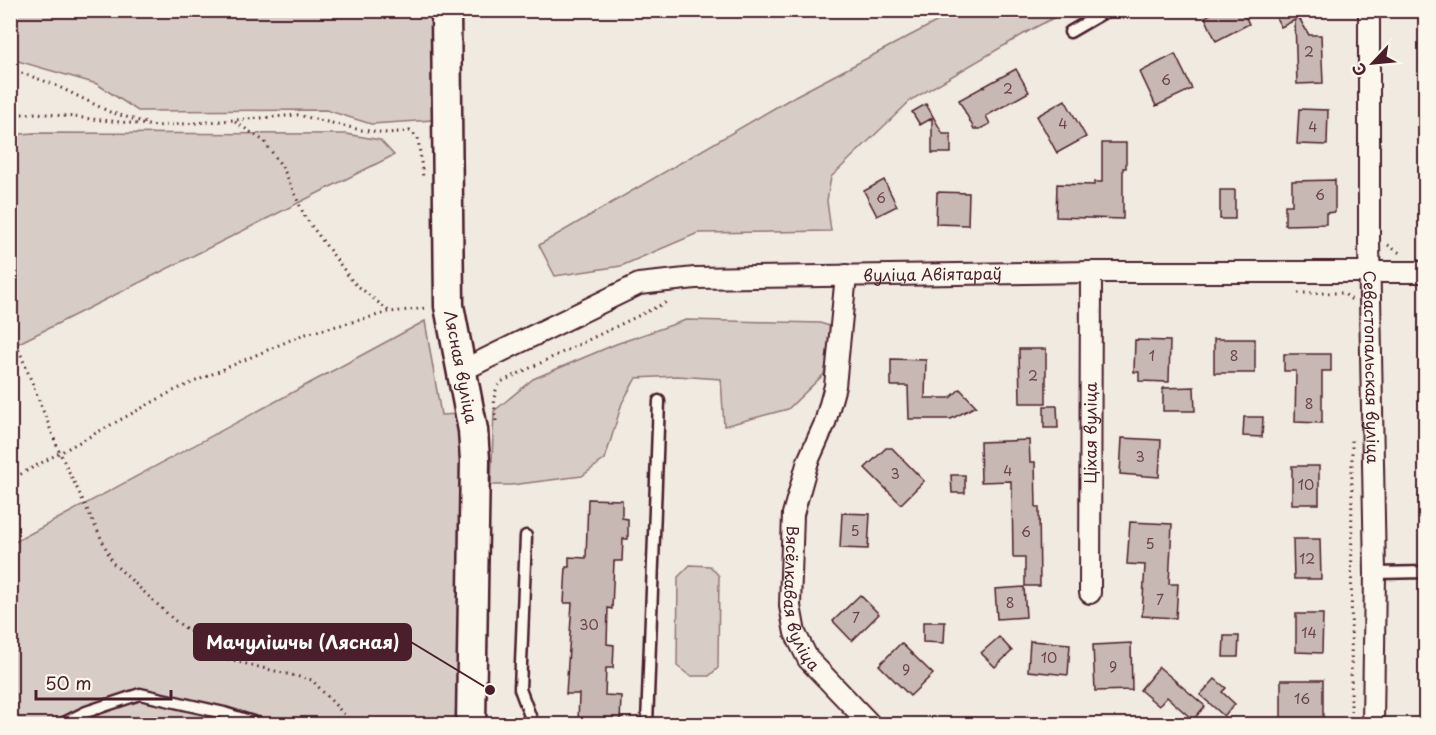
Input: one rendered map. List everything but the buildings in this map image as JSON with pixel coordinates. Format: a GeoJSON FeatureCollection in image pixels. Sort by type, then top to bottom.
{"type":"FeatureCollection","features":[{"type":"Feature","properties":{"kind":"main road","name":"Лясная вуліца"},"geometry":{"type":"LineString","coordinates":[[446,10],[437,304],[461,371],[473,430],[475,508],[471,724]]}},
{"type":"Feature","properties":{"kind":"street","name":"Севастопальская вуліца"},"geometry":{"type":"LineString","coordinates":[[1370,10],[1369,243],[1375,573],[1373,724]]}},
{"type":"Feature","properties":{"kind":"street","name":"вуліца Авіятараў"},"geometry":{"type":"LineString","coordinates":[[461,371],[639,284],[696,278],[1091,272],[1425,272]]}},
{"type":"Feature","properties":{"kind":"street","name":"Ціхая вуліца"},"geometry":{"type":"LineString","coordinates":[[1090,593],[1091,272]]}},
{"type":"Feature","properties":{"kind":"street","name":"Вясёлкавая вуліца"},"geometry":{"type":"LineString","coordinates":[[846,275],[835,386],[825,423],[808,461],[793,514],[789,606],[795,633],[808,658],[870,724]]}},
{"type":"Feature","properties":{"kind":"lane"},"geometry":{"type":"LineString","coordinates":[[1071,32],[1108,10]]}},
{"type":"Feature","properties":{"kind":"lane"},"geometry":{"type":"LineString","coordinates":[[647,724],[659,401]]}},
{"type":"Feature","properties":{"kind":"lane"},"geometry":{"type":"LineString","coordinates":[[526,536],[520,689],[533,724]]}},
{"type":"Feature","properties":{"kind":"lane"},"geometry":{"type":"LineString","coordinates":[[1375,573],[1425,572]]}},
{"type":"Feature","properties":{"kind":"lane"},"geometry":{"type":"LineString","coordinates":[[62,724],[86,712],[140,694],[224,713],[259,724]]}},
{"type":"Feature","properties":{"kind":"path"},"geometry":{"type":"LineString","coordinates":[[10,69],[53,84],[110,112],[157,126]]}},
{"type":"Feature","properties":{"kind":"path"},"geometry":{"type":"LineString","coordinates":[[10,115],[37,113],[157,126],[298,116],[361,130],[387,133],[410,131],[418,138],[424,182]]}},
{"type":"Feature","properties":{"kind":"path"},"geometry":{"type":"LineString","coordinates":[[233,121],[264,141],[283,168],[305,217],[346,273],[353,282],[390,312]]}},
{"type":"Feature","properties":{"kind":"path"},"geometry":{"type":"LineString","coordinates":[[1295,292],[1343,293],[1352,299],[1352,310]]}},
{"type":"Feature","properties":{"kind":"path"},"geometry":{"type":"LineString","coordinates":[[473,430],[497,430],[494,395],[501,381],[664,303],[675,300]]}},
{"type":"Feature","properties":{"kind":"path"},"geometry":{"type":"LineString","coordinates":[[10,480],[173,391],[302,335],[390,312],[437,304]]}},
{"type":"Feature","properties":{"kind":"path"},"geometry":{"type":"LineString","coordinates":[[10,327],[59,452],[113,563],[174,620],[230,660],[312,680],[353,724]]}},
{"type":"Feature","properties":{"kind":"path"},"geometry":{"type":"LineString","coordinates":[[1351,724],[1352,434]]}},
{"type":"Feature","properties":{"kind":"shaded area"},"geometry":{"type":"Polygon","coordinates":[[[10,11],[432,11],[433,120],[371,124],[326,110],[138,111],[97,84],[11,59],[10,11]]]}},
{"type":"Feature","properties":{"kind":"shaded area"},"geometry":{"type":"Polygon","coordinates":[[[957,11],[1067,11],[911,100],[831,177],[827,201],[831,231],[698,233],[621,266],[555,276],[539,245],[797,95],[957,11]]]}},
{"type":"Feature","properties":{"kind":"shaded area"},"geometry":{"type":"Polygon","coordinates":[[[33,133],[346,134],[380,140],[394,155],[11,347],[11,135],[33,133]]]}},
{"type":"Feature","properties":{"kind":"shaded area"},"geometry":{"type":"Polygon","coordinates":[[[686,320],[820,323],[836,328],[824,374],[788,409],[724,426],[721,379],[677,376],[636,378],[622,403],[605,459],[582,476],[511,485],[491,485],[494,411],[533,379],[616,344],[686,320]]]}},
{"type":"Feature","properties":{"kind":"shaded area"},"geometry":{"type":"Polygon","coordinates":[[[425,321],[441,415],[458,414],[466,501],[455,724],[11,724],[11,544],[425,321]]]}},
{"type":"Feature","properties":{"kind":"shaded area"},"geometry":{"type":"Polygon","coordinates":[[[690,565],[710,566],[719,576],[718,668],[709,676],[690,676],[677,666],[678,577],[690,565]]]}},
{"type":"Feature","properties":{"kind":"place","name":"Мачулішчы (Лясная)"},"geometry":{"type":"Point","coordinates":[490,690]}}]}
